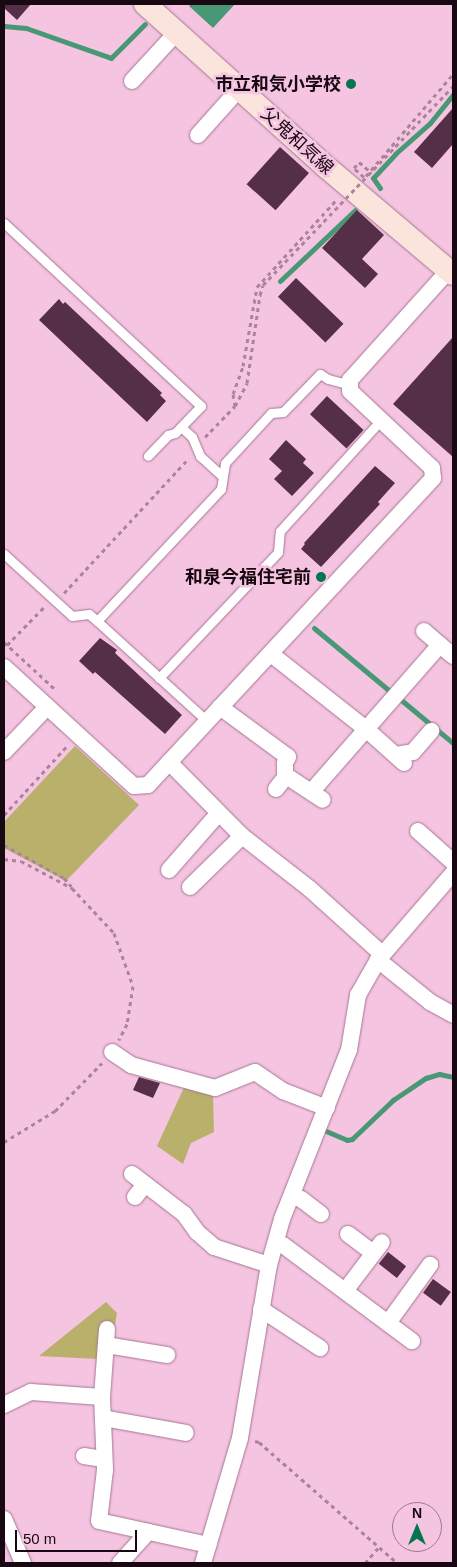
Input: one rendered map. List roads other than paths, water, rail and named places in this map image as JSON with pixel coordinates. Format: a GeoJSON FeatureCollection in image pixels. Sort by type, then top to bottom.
{"type":"FeatureCollection","features":[{"type":"Feature","properties":{"kind":"main road","name":"父鬼和気線"},"geometry":{"type":"LineString","coordinates":[[145,4],[239,89],[358,181],[451,272]]}},
{"type":"Feature","properties":{"kind":"street"},"geometry":{"type":"LineString","coordinates":[[132,81],[176,33]]}},
{"type":"Feature","properties":{"kind":"street"},"geometry":{"type":"LineString","coordinates":[[198,135],[239,89]]}},
{"type":"Feature","properties":{"kind":"street"},"geometry":{"type":"LineString","coordinates":[[4,667],[134,786],[148,784],[433,478],[432,468],[350,391],[350,380],[451,272]]}},
{"type":"Feature","properties":{"kind":"street"},"geometry":{"type":"LineString","coordinates":[[424,631],[453,656]]}},
{"type":"Feature","properties":{"kind":"street"},"geometry":{"type":"LineString","coordinates":[[220,707],[288,757],[281,783],[318,796],[366,729],[440,645]]}},
{"type":"Feature","properties":{"kind":"street"},"geometry":{"type":"LineString","coordinates":[[271,654],[366,729],[400,759],[413,752],[426,749],[431,731]]}},
{"type":"Feature","properties":{"kind":"street"},"geometry":{"type":"LineString","coordinates":[[4,752],[47,707]]}},
{"type":"Feature","properties":{"kind":"street"},"geometry":{"type":"LineString","coordinates":[[168,762],[242,836],[310,888],[380,957],[430,1002],[453,1015]]}},
{"type":"Feature","properties":{"kind":"street"},"geometry":{"type":"LineString","coordinates":[[169,870],[218,814]]}},
{"type":"Feature","properties":{"kind":"street"},"geometry":{"type":"LineString","coordinates":[[418,831],[453,862]]}},
{"type":"Feature","properties":{"kind":"street"},"geometry":{"type":"LineString","coordinates":[[190,888],[242,836]]}},
{"type":"Feature","properties":{"kind":"street"},"geometry":{"type":"LineString","coordinates":[[203,1563],[240,1438],[269,1265],[282,1219],[293,1196],[349,1050],[358,995],[380,957],[453,873]]}},
{"type":"Feature","properties":{"kind":"street"},"geometry":{"type":"LineString","coordinates":[[112,1052],[131,1065],[215,1088],[255,1072],[283,1091],[327,1108]]}},
{"type":"Feature","properties":{"kind":"street"},"geometry":{"type":"LineString","coordinates":[[138,1185],[184,1214],[186,1228],[197,1232],[214,1247],[269,1265]]}},
{"type":"Feature","properties":{"kind":"street"},"geometry":{"type":"LineString","coordinates":[[293,1196],[301,1199],[321,1214]]}},
{"type":"Feature","properties":{"kind":"street"},"geometry":{"type":"LineString","coordinates":[[345,1291],[377,1248],[348,1234]]}},
{"type":"Feature","properties":{"kind":"street"},"geometry":{"type":"LineString","coordinates":[[276,1243],[283,1245],[412,1341]]}},
{"type":"Feature","properties":{"kind":"street"},"geometry":{"type":"LineString","coordinates":[[388,1323],[416,1297],[430,1265]]}},
{"type":"Feature","properties":{"kind":"street"},"geometry":{"type":"LineString","coordinates":[[261,1309],[320,1348]]}},
{"type":"Feature","properties":{"kind":"street"},"geometry":{"type":"LineString","coordinates":[[167,1355],[106,1337],[102,1397],[104,1459],[99,1521],[208,1545]]}},
{"type":"Feature","properties":{"kind":"street"},"geometry":{"type":"LineString","coordinates":[[4,1405],[31,1392],[102,1397]]}},
{"type":"Feature","properties":{"kind":"street"},"geometry":{"type":"LineString","coordinates":[[103,1418],[186,1433]]}},
{"type":"Feature","properties":{"kind":"street"},"geometry":{"type":"LineString","coordinates":[[84,1456],[104,1459]]}},
{"type":"Feature","properties":{"kind":"street"},"geometry":{"type":"LineString","coordinates":[[4,1519],[23,1563]]}},
{"type":"Feature","properties":{"kind":"street"},"geometry":{"type":"LineString","coordinates":[[120,1563],[148,1532]]}},
{"type":"Feature","properties":{"kind":"lane"},"geometry":{"type":"LineString","coordinates":[[4,223],[200,406],[175,433],[168,435],[148,456]]}},
{"type":"Feature","properties":{"kind":"lane"},"geometry":{"type":"LineString","coordinates":[[97,621],[221,490],[225,463],[271,413],[283,412],[320,374],[328,379],[350,385]]}},
{"type":"Feature","properties":{"kind":"lane"},"geometry":{"type":"LineString","coordinates":[[159,678],[278,552],[280,531],[381,420]]}},
{"type":"Feature","properties":{"kind":"lane"},"geometry":{"type":"LineString","coordinates":[[181,427],[192,437],[200,456],[222,476]]}},
{"type":"Feature","properties":{"kind":"lane"},"geometry":{"type":"LineString","coordinates":[[4,554],[72,616],[89,614],[207,721]]}},
{"type":"Feature","properties":{"kind":"waterway"},"geometry":{"type":"LineString","coordinates":[[4,26],[26,28],[111,58],[145,24]]}},
{"type":"Feature","properties":{"kind":"waterway"},"geometry":{"type":"LineString","coordinates":[[380,188],[373,178],[395,154],[430,123],[453,95]]}},
{"type":"Feature","properties":{"kind":"waterway"},"geometry":{"type":"LineString","coordinates":[[280,281],[355,210]]}},
{"type":"Feature","properties":{"kind":"waterway"},"geometry":{"type":"LineString","coordinates":[[314,628],[392,693]]}},
{"type":"Feature","properties":{"kind":"waterway"},"geometry":{"type":"LineString","coordinates":[[400,699],[453,743]]}},
{"type":"Feature","properties":{"kind":"waterway"},"geometry":{"type":"LineString","coordinates":[[326,1131],[347,1140],[352,1139],[393,1100],[426,1078],[439,1074],[453,1077]]}},
{"type":"Feature","properties":{"kind":"place","name":"市立和気小学校"},"geometry":{"type":"Point","coordinates":[351,84]}},
{"type":"Feature","properties":{"kind":"place","name":"和泉今福住宅前"},"geometry":{"type":"Point","coordinates":[321,577]}}]}
